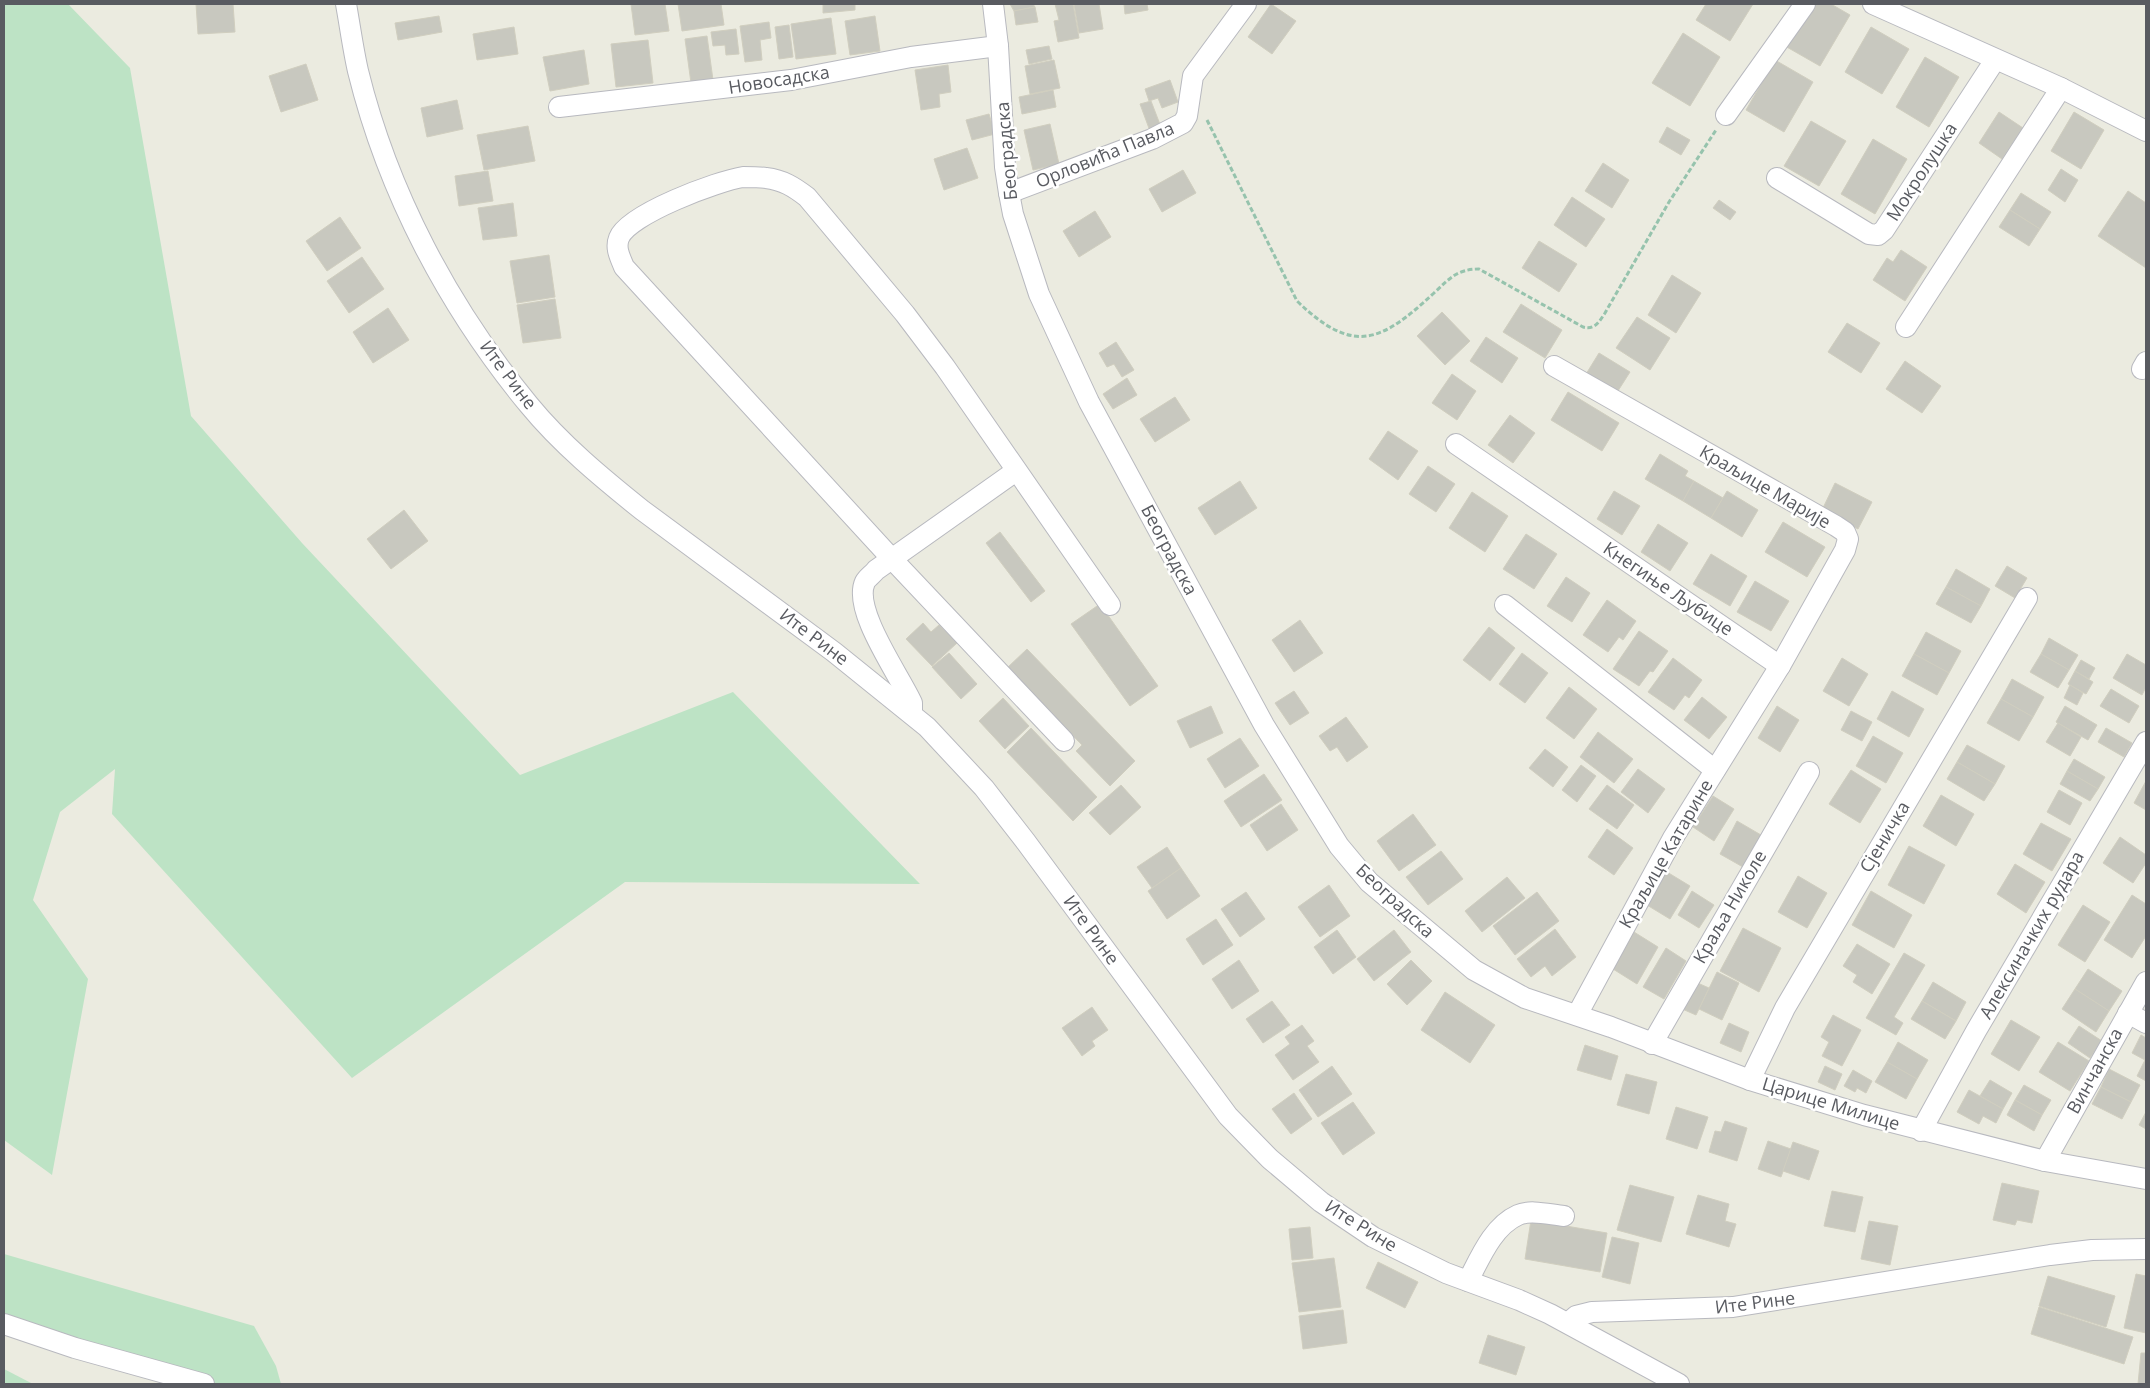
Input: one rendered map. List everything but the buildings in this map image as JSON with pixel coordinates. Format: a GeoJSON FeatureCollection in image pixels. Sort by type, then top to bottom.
{"type":"FeatureCollection","features":[{"type":"Feature","properties":{"kind":"street","name":"Ите Рине"},"geometry":{"type":"LineString","coordinates":[[346,4],[359,71],[386,156],[414,228],[464,317],[529,405],[552,430],[620,492],[834,652],[912,714],[944,745],[990,796],[1243,1133],[1276,1165],[1347,1220],[1423,1263],[1519,1300],[1568,1323],[1576,1316],[1592,1312],[1669,1311],[1733,1307],[2050,1254],[2146,1249]]}},
{"type":"Feature","properties":{"kind":"street","name":"Београдска"},"geometry":{"type":"LineString","coordinates":[[993,4],[998,46],[1005,168],[1015,222],[1039,294],[1089,402],[1264,725],[1339,846],[1369,882],[1439,943],[1474,970],[1525,998]]}},
{"type":"Feature","properties":{"kind":"street","name":"Орловића Павла"},"geometry":{"type":"LineString","coordinates":[[1009,193],[1177,128],[1187,116],[1190,86],[1194,76],[1246,4]]}},
{"type":"Feature","properties":{"kind":"street"},"geometry":{"type":"LineString","coordinates":[[1726,115],[1805,4]]}},
{"type":"Feature","properties":{"kind":"street"},"geometry":{"type":"LineString","coordinates":[[1873,4],[2061,88],[2146,131]]}},
{"type":"Feature","properties":{"kind":"street","name":"Новосадска"},"geometry":{"type":"LineString","coordinates":[[558,107],[781,81],[911,57],[998,46]]}},
{"type":"Feature","properties":{"kind":"street","name":"Мокролушка"},"geometry":{"type":"LineString","coordinates":[[1778,178],[1869,234],[1878,235],[1884,230],[1995,60]]}},
{"type":"Feature","properties":{"kind":"street"},"geometry":{"type":"LineString","coordinates":[[1906,327],[2061,88]]}},
{"type":"Feature","properties":{"kind":"street"},"geometry":{"type":"LineString","coordinates":[[1064,741],[892,559],[624,267],[617,252],[619,238],[626,226],[639,217],[679,198],[743,178],[766,178],[790,184],[807,197],[905,314],[951,375],[1110,605]]}},
{"type":"Feature","properties":{"kind":"street","name":"Краљице Марије"},"geometry":{"type":"LineString","coordinates":[[1554,366],[1844,532],[1848,539],[1847,545],[1780,666]]}},
{"type":"Feature","properties":{"kind":"street","name":"Кнегиње Љубице"},"geometry":{"type":"LineString","coordinates":[[1456,444],[1780,666]]}},
{"type":"Feature","properties":{"kind":"street"},"geometry":{"type":"LineString","coordinates":[[912,714],[912,703],[868,618],[863,599],[865,582],[876,570],[1016,471]]}},
{"type":"Feature","properties":{"kind":"street","name":"Сјеничка"},"geometry":{"type":"LineString","coordinates":[[1750,1080],[1785,1008],[2027,598]]}},
{"type":"Feature","properties":{"kind":"street","name":"Краљице Катарине"},"geometry":{"type":"LineString","coordinates":[[1505,605],[1715,770],[1672,838],[1577,1015]]}},
{"type":"Feature","properties":{"kind":"street"},"geometry":{"type":"LineString","coordinates":[[1715,770],[1780,666]]}},
{"type":"Feature","properties":{"kind":"street","name":"Алексиначких рудара"},"geometry":{"type":"LineString","coordinates":[[1921,1131],[1981,1022],[2146,742]]}},
{"type":"Feature","properties":{"kind":"street","name":"Краља Николе"},"geometry":{"type":"LineString","coordinates":[[1652,1044],[1809,772]]}},
{"type":"Feature","properties":{"kind":"street","name":"Винчанска"},"geometry":{"type":"LineString","coordinates":[[2045,1161],[2146,982]]}},
{"type":"Feature","properties":{"kind":"street","name":"Царице Милице"},"geometry":{"type":"LineString","coordinates":[[1525,998],[1577,1015],[1750,1080],[1921,1131],[2045,1161],[2146,1179]]}},
{"type":"Feature","properties":{"kind":"street"},"geometry":{"type":"LineString","coordinates":[[2128,1013],[2146,1023]]}},
{"type":"Feature","properties":{"kind":"street"},"geometry":{"type":"LineString","coordinates":[[1468,1281],[1491,1239],[1519,1214],[1564,1216]]}},
{"type":"Feature","properties":{"kind":"street"},"geometry":{"type":"LineString","coordinates":[[1568,1323],[1679,1384]]}},
{"type":"Feature","properties":{"kind":"street"},"geometry":{"type":"LineString","coordinates":[[4,1324],[75,1348],[204,1384]]}},
{"type":"Feature","properties":{"kind":"path"},"geometry":{"type":"LineString","coordinates":[[1190,86],[1297,301],[1309,313],[1329,326],[1355,338],[1382,333],[1404,320],[1451,277],[1464,269],[1479,268],[1583,327],[1589,329],[1594,327],[1605,313],[1669,202],[1726,115]]}},
{"type":"Feature","properties":{"kind":"green space"},"geometry":{"type":"Polygon","coordinates":[[[4,4],[68,4],[130,68],[191,416],[302,543],[520,775],[733,692],[920,884],[625,882],[352,1078],[112,814],[115,769],[60,812],[33,900],[88,979],[52,1175],[4,1140],[4,4]]]}},
{"type":"Feature","properties":{"kind":"green space"},"geometry":{"type":"Polygon","coordinates":[[[4,1254],[254,1326],[276,1366],[281,1384],[206,1384],[4,1323],[4,1254]]]}},
{"type":"Feature","properties":{"kind":"green space"},"geometry":{"type":"Polygon","coordinates":[[[4,1369],[33,1384],[4,1384],[4,1369]]]}}]}
